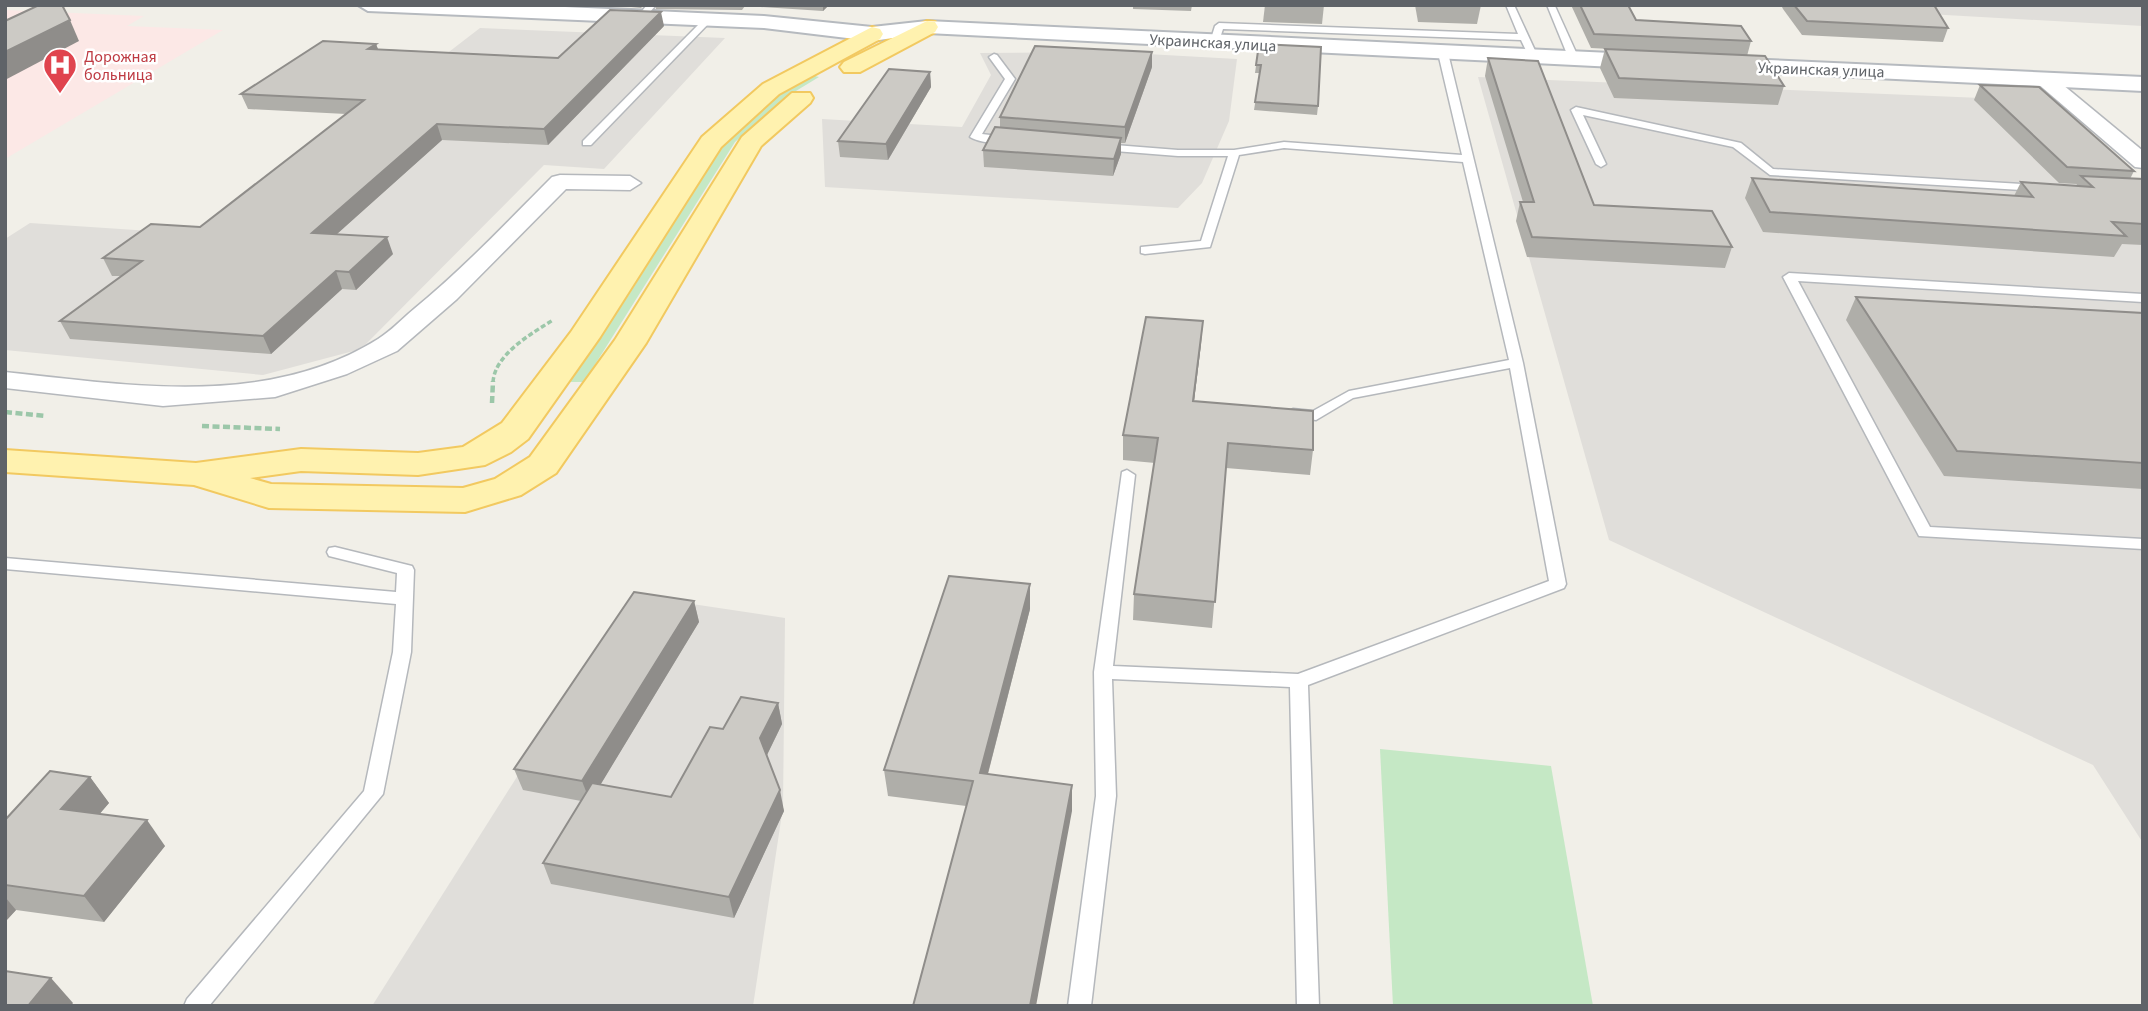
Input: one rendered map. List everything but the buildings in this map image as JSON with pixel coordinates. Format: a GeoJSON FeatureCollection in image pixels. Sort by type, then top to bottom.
{"type":"FeatureCollection","features":[{"type":"Feature","properties":{"kind":"main road","name":"Украинская улица"},"geometry":{"type":"LineString","coordinates":[[368,5],[647,11],[711,20],[872,34],[938,16],[1209,42],[1443,53],[1529,47],[1574,58],[2143,84]]}},
{"type":"Feature","properties":{"kind":"main road"},"geometry":{"type":"LineString","coordinates":[[1000,9],[1009,19],[1019,24],[1046,30],[1209,42]]}},
{"type":"Feature","properties":{"kind":"main road"},"geometry":{"type":"LineString","coordinates":[[771,89],[872,34],[938,16],[973,10]]}},
{"type":"Feature","properties":{"kind":"main road"},"geometry":{"type":"LineString","coordinates":[[196,474],[269,496],[465,500],[508,487],[543,465],[576,421],[630,344],[751,142],[807,92],[938,16]]}},
{"type":"Feature","properties":{"kind":"main road"},"geometry":{"type":"LineString","coordinates":[[5,461],[196,474],[301,460],[444,463],[472,457],[498,444],[515,430],[584,337],[710,142],[791,72],[836,44],[835,39],[823,33],[711,20]]}},
{"type":"Feature","properties":{"kind":"street"},"geometry":{"type":"LineString","coordinates":[[2044,79],[2143,162]]}},
{"type":"Feature","properties":{"kind":"street"},"geometry":{"type":"LineString","coordinates":[[5,380],[163,397],[275,389],[337,368],[387,345],[448,294],[560,182],[630,183]]}},
{"type":"Feature","properties":{"kind":"lane"},"geometry":{"type":"LineString","coordinates":[[1209,42],[1219,26],[1529,47],[1510,5]]}},
{"type":"Feature","properties":{"kind":"lane"},"geometry":{"type":"LineString","coordinates":[[1551,6],[1574,58]]}},
{"type":"Feature","properties":{"kind":"lane"},"geometry":{"type":"LineString","coordinates":[[587,143],[711,20]]}},
{"type":"Feature","properties":{"kind":"lane"},"geometry":{"type":"LineString","coordinates":[[1103,672],[1299,681],[1558,584],[1516,363],[1443,53]]}},
{"type":"Feature","properties":{"kind":"lane"},"geometry":{"type":"LineString","coordinates":[[994,57],[1010,79],[975,137],[1029,142]]}},
{"type":"Feature","properties":{"kind":"lane"},"geometry":{"type":"LineString","coordinates":[[1601,164],[1576,110],[1737,145],[1770,172],[2046,188]]}},
{"type":"Feature","properties":{"kind":"lane"},"geometry":{"type":"LineString","coordinates":[[1083,146],[1178,153],[1234,152],[1284,145],[1466,159]]}},
{"type":"Feature","properties":{"kind":"lane"},"geometry":{"type":"LineString","coordinates":[[1144,250],[1206,244],[1234,152]]}},
{"type":"Feature","properties":{"kind":"lane"},"geometry":{"type":"LineString","coordinates":[[2143,298],[1789,277],[1924,532],[2143,544]]}},
{"type":"Feature","properties":{"kind":"lane"},"geometry":{"type":"LineString","coordinates":[[1280,412],[1316,416],[1349,395],[1516,363]]}},
{"type":"Feature","properties":{"kind":"lane"},"geometry":{"type":"LineString","coordinates":[[1079,1006],[1106,796],[1103,672],[1127,475]]}},
{"type":"Feature","properties":{"kind":"lane"},"geometry":{"type":"LineString","coordinates":[[195,1006],[373,794],[402,652],[406,570],[335,552]]}},
{"type":"Feature","properties":{"kind":"lane"},"geometry":{"type":"LineString","coordinates":[[5,563],[404,598]]}},
{"type":"Feature","properties":{"kind":"lane"},"geometry":{"type":"LineString","coordinates":[[1299,681],[1308,1006]]}},
{"type":"Feature","properties":{"kind":"shaded area"},"geometry":{"type":"Polygon","coordinates":[[[1769,5],[2143,5],[2143,26],[1769,5]]]}},
{"type":"Feature","properties":{"kind":"shaded area","name":"Дорожная больница"},"geometry":{"type":"Polygon","coordinates":[[[5,10],[144,16],[127,26],[223,30],[5,159],[5,10]]]}},
{"type":"Feature","properties":{"kind":"shaded area"},"geometry":{"type":"Polygon","coordinates":[[[480,28],[725,38],[604,169],[544,165],[361,349],[263,375],[5,350],[5,239],[30,223],[211,235],[480,28]]]}},
{"type":"Feature","properties":{"kind":"shaded area"},"geometry":{"type":"Polygon","coordinates":[[[1111,52],[1237,59],[1229,121],[1202,183],[1178,208],[825,187],[822,119],[962,127],[991,75],[980,53],[1111,52]]]}},
{"type":"Feature","properties":{"kind":"shaded area"},"geometry":{"type":"Polygon","coordinates":[[[1478,77],[2029,100],[2143,198],[2143,843],[2093,765],[1609,540],[1478,77]]]}},
{"type":"Feature","properties":{"kind":"shaded area"},"geometry":{"type":"Polygon","coordinates":[[[632,595],[785,618],[783,807],[753,1006],[372,1006],[632,595]]]}},
{"type":"Feature","properties":{"kind":"green space"},"geometry":{"type":"Polygon","coordinates":[[[811,75],[819,77],[786,97],[735,142],[584,382],[569,382],[630,293],[725,141],[778,96],[811,75]]]}},
{"type":"Feature","properties":{"kind":"green space"},"geometry":{"type":"Polygon","coordinates":[[[1380,749],[1551,766],[1593,1006],[1393,1006],[1380,749]]]}},
{"type":"Feature","properties":{"kind":"place","name":"Дорожная больница"},"geometry":{"type":"Point","coordinates":[60,95]}}]}
